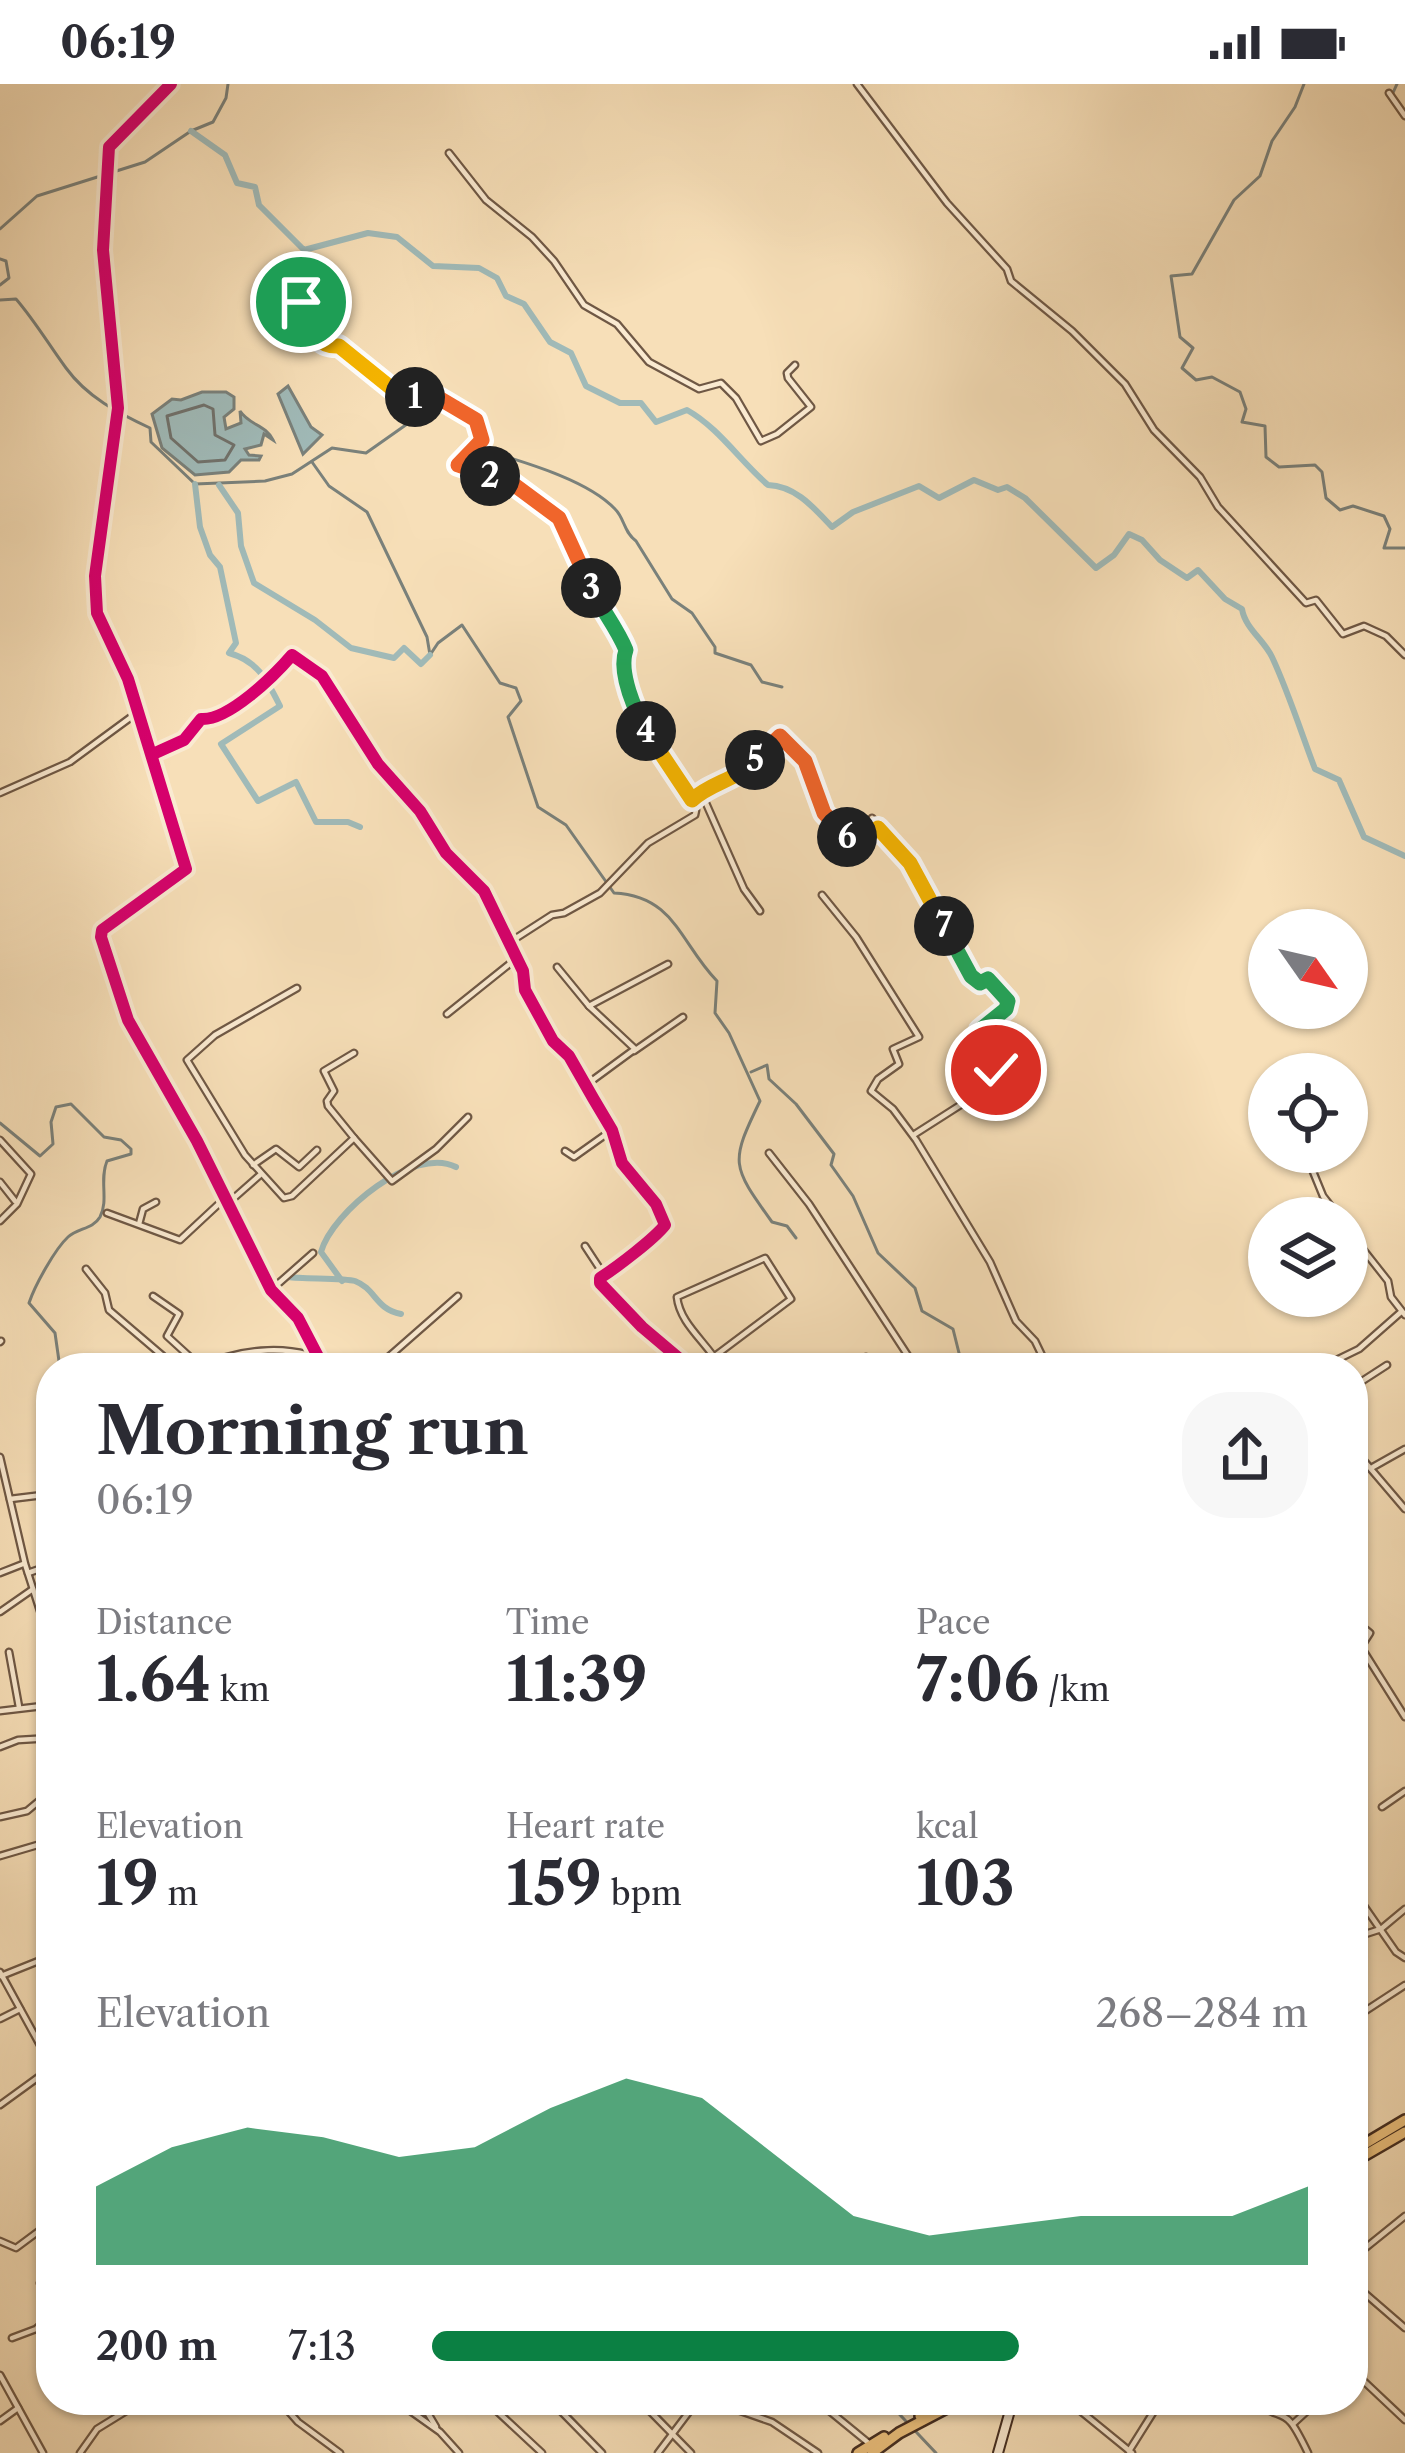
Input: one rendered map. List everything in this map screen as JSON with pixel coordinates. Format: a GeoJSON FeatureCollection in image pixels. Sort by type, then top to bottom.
{"type":"FeatureCollection","features":[{"type":"Feature","properties":{"kind":"main road"},"geometry":{"type":"LineString","coordinates":[[1368,2139],[1405,2120]]}},
{"type":"Feature","properties":{"kind":"main road"},"geometry":{"type":"LineString","coordinates":[[1368,2153],[1405,2132]]}},
{"type":"Feature","properties":{"kind":"main road"},"geometry":{"type":"LineString","coordinates":[[912,2424],[924,2415]]}},
{"type":"Feature","properties":{"kind":"main road"},"geometry":{"type":"LineString","coordinates":[[857,2453],[931,2415]]}},
{"type":"Feature","properties":{"kind":"main road"},"geometry":{"type":"LineString","coordinates":[[998,2453],[1008,2415]]}},
{"type":"Feature","properties":{"kind":"street"},"geometry":{"type":"LineString","coordinates":[[171,84],[109,147],[104,223],[118,408],[95,576],[97,613],[128,679],[186,869],[102,930],[100,937],[128,1020],[197,1141],[271,1290],[298,1318],[318,1353]]}},
{"type":"Feature","properties":{"kind":"street"},"geometry":{"type":"LineString","coordinates":[[856,84],[947,203],[1007,269],[1011,281],[1072,331],[1125,384],[1154,430],[1199,476],[1218,508],[1250,545],[1306,603],[1316,600],[1343,634],[1364,626],[1386,636],[1405,656]]}},
{"type":"Feature","properties":{"kind":"street"},"geometry":{"type":"LineString","coordinates":[[1389,93],[1405,116]]}},
{"type":"Feature","properties":{"kind":"street"},"geometry":{"type":"LineString","coordinates":[[449,153],[486,200],[554,261],[584,305],[616,324],[649,362],[699,389],[721,383],[736,398],[761,441],[811,407],[788,377],[795,365]]}},
{"type":"Feature","properties":{"kind":"street"},"geometry":{"type":"LineString","coordinates":[[281,265],[317,340],[339,346],[401,396],[432,394],[476,420],[482,440],[458,465],[505,478],[559,518],[576,548],[584,577],[618,629],[627,654],[622,659],[626,678],[643,728],[692,800],[695,815],[648,843],[609,886],[511,943]]}},
{"type":"Feature","properties":{"kind":"street"},"geometry":{"type":"LineString","coordinates":[[153,754],[184,740],[201,719],[218,717],[268,680],[292,655],[322,676],[378,764],[420,811],[446,853],[484,891],[511,943],[525,990],[553,1041],[569,1056],[586,1085],[611,1130],[622,1163],[644,1186],[665,1225],[600,1283],[673,1352]]}},
{"type":"Feature","properties":{"kind":"street"},"geometry":{"type":"LineString","coordinates":[[0,793],[70,762],[138,712]]}},
{"type":"Feature","properties":{"kind":"street"},"geometry":{"type":"LineString","coordinates":[[692,800],[741,774],[780,736],[805,761],[824,813],[855,845],[878,828]]}},
{"type":"Feature","properties":{"kind":"street"},"geometry":{"type":"LineString","coordinates":[[701,792],[744,889],[760,911]]}},
{"type":"Feature","properties":{"kind":"street"},"geometry":{"type":"LineString","coordinates":[[872,818],[910,863],[971,976],[980,983],[988,979],[1008,1001],[1006,1009],[980,1030],[998,1064],[996,1070],[962,1104],[914,1133],[916,1140]]}},
{"type":"Feature","properties":{"kind":"street"},"geometry":{"type":"LineString","coordinates":[[822,895],[856,937],[919,1037],[893,1049],[899,1064],[878,1079],[871,1091],[893,1109],[916,1140],[996,1274],[1016,1321],[1040,1353]]}},
{"type":"Feature","properties":{"kind":"street"},"geometry":{"type":"LineString","coordinates":[[447,1014],[517,958]]}},
{"type":"Feature","properties":{"kind":"street"},"geometry":{"type":"LineString","coordinates":[[589,1006],[668,964]]}},
{"type":"Feature","properties":{"kind":"street"},"geometry":{"type":"LineString","coordinates":[[557,967],[634,1051]]}},
{"type":"Feature","properties":{"kind":"street"},"geometry":{"type":"LineString","coordinates":[[297,988],[215,1035],[187,1057],[260,1175],[288,1198],[353,1138]]}},
{"type":"Feature","properties":{"kind":"street"},"geometry":{"type":"LineString","coordinates":[[586,1085],[683,1017]]}},
{"type":"Feature","properties":{"kind":"street"},"geometry":{"type":"LineString","coordinates":[[354,1053],[324,1068],[334,1091],[328,1106],[392,1181],[468,1118]]}},
{"type":"Feature","properties":{"kind":"street"},"geometry":{"type":"LineString","coordinates":[[565,1150],[574,1157],[611,1130]]}},
{"type":"Feature","properties":{"kind":"street"},"geometry":{"type":"LineString","coordinates":[[0,1140],[32,1174],[17,1204],[0,1221]]}},
{"type":"Feature","properties":{"kind":"street"},"geometry":{"type":"LineString","coordinates":[[253,1165],[276,1149],[299,1167],[317,1150]]}},
{"type":"Feature","properties":{"kind":"street"},"geometry":{"type":"LineString","coordinates":[[769,1153],[809,1204],[906,1353]]}},
{"type":"Feature","properties":{"kind":"street"},"geometry":{"type":"LineString","coordinates":[[107,1213],[184,1239],[260,1175]]}},
{"type":"Feature","properties":{"kind":"street"},"geometry":{"type":"LineString","coordinates":[[0,1182],[17,1204]]}},
{"type":"Feature","properties":{"kind":"street"},"geometry":{"type":"LineString","coordinates":[[139,1223],[143,1209],[156,1202]]}},
{"type":"Feature","properties":{"kind":"street"},"geometry":{"type":"LineString","coordinates":[[585,1246],[604,1275]]}},
{"type":"Feature","properties":{"kind":"street"},"geometry":{"type":"LineString","coordinates":[[271,1290],[313,1253]]}},
{"type":"Feature","properties":{"kind":"street"},"geometry":{"type":"LineString","coordinates":[[1351,1353],[1403,1314],[1391,1297],[1388,1281],[1368,1256]]}},
{"type":"Feature","properties":{"kind":"street"},"geometry":{"type":"LineString","coordinates":[[712,1353],[680,1314],[677,1298],[765,1258],[791,1299],[719,1353]]}},
{"type":"Feature","properties":{"kind":"street"},"geometry":{"type":"LineString","coordinates":[[86,1269],[105,1293],[109,1310],[159,1353]]}},
{"type":"Feature","properties":{"kind":"street"},"geometry":{"type":"LineString","coordinates":[[153,1296],[178,1314],[167,1336],[185,1353]]}},
{"type":"Feature","properties":{"kind":"street"},"geometry":{"type":"LineString","coordinates":[[393,1353],[458,1296]]}},
{"type":"Feature","properties":{"kind":"street"},"geometry":{"type":"LineString","coordinates":[[259,1353],[299,1353]]}},
{"type":"Feature","properties":{"kind":"street"},"geometry":{"type":"LineString","coordinates":[[1368,1377],[1387,1365]]}},
{"type":"Feature","properties":{"kind":"street"},"geometry":{"type":"LineString","coordinates":[[1372,1468],[1405,1449]]}},
{"type":"Feature","properties":{"kind":"street"},"geometry":{"type":"LineString","coordinates":[[0,1457],[36,1600]]}},
{"type":"Feature","properties":{"kind":"street"},"geometry":{"type":"LineString","coordinates":[[1368,1464],[1405,1508]]}},
{"type":"Feature","properties":{"kind":"street"},"geometry":{"type":"LineString","coordinates":[[10,1499],[36,1496]]}},
{"type":"Feature","properties":{"kind":"street"},"geometry":{"type":"LineString","coordinates":[[0,1573],[25,1564]]}},
{"type":"Feature","properties":{"kind":"street"},"geometry":{"type":"LineString","coordinates":[[28,1573],[36,1570]]}},
{"type":"Feature","properties":{"kind":"street"},"geometry":{"type":"LineString","coordinates":[[0,1612],[32,1589]]}},
{"type":"Feature","properties":{"kind":"street"},"geometry":{"type":"LineString","coordinates":[[9,1652],[19,1707]]}},
{"type":"Feature","properties":{"kind":"street"},"geometry":{"type":"LineString","coordinates":[[1368,1660],[1405,1718]]}},
{"type":"Feature","properties":{"kind":"street"},"geometry":{"type":"LineString","coordinates":[[0,1711],[36,1706]]}},
{"type":"Feature","properties":{"kind":"street"},"geometry":{"type":"LineString","coordinates":[[0,1748],[36,1739]]}},
{"type":"Feature","properties":{"kind":"street"},"geometry":{"type":"LineString","coordinates":[[1382,1807],[1405,1792]]}},
{"type":"Feature","properties":{"kind":"street"},"geometry":{"type":"LineString","coordinates":[[0,1814],[27,1811],[36,1804]]}},
{"type":"Feature","properties":{"kind":"street"},"geometry":{"type":"LineString","coordinates":[[0,1856],[36,1845]]}},
{"type":"Feature","properties":{"kind":"street"},"geometry":{"type":"LineString","coordinates":[[1368,1933],[1405,1909]]}},
{"type":"Feature","properties":{"kind":"street"},"geometry":{"type":"LineString","coordinates":[[1368,1910],[1405,1958]]}},
{"type":"Feature","properties":{"kind":"street"},"geometry":{"type":"LineString","coordinates":[[36,1962],[1,1975],[36,2037]]}},
{"type":"Feature","properties":{"kind":"street"},"geometry":{"type":"LineString","coordinates":[[1368,2009],[1405,1985]]}},
{"type":"Feature","properties":{"kind":"street"},"geometry":{"type":"LineString","coordinates":[[0,2019],[20,2009]]}},
{"type":"Feature","properties":{"kind":"street"},"geometry":{"type":"LineString","coordinates":[[0,2105],[36,2074]]}},
{"type":"Feature","properties":{"kind":"street"},"geometry":{"type":"LineString","coordinates":[[1368,2246],[1405,2216]]}},
{"type":"Feature","properties":{"kind":"street"},"geometry":{"type":"LineString","coordinates":[[0,2241],[16,2248],[36,2233]]}},
{"type":"Feature","properties":{"kind":"street"},"geometry":{"type":"LineString","coordinates":[[1368,2297],[1405,2328]]}},
{"type":"Feature","properties":{"kind":"street"},"geometry":{"type":"LineString","coordinates":[[13,2338],[36,2330]]}},
{"type":"Feature","properties":{"kind":"street"},"geometry":{"type":"LineString","coordinates":[[0,2375],[43,2453]]}},
{"type":"Feature","properties":{"kind":"street"},"geometry":{"type":"LineString","coordinates":[[1368,2386],[1405,2420]]}},
{"type":"Feature","properties":{"kind":"street"},"geometry":{"type":"LineString","coordinates":[[0,2420],[18,2408]]}},
{"type":"Feature","properties":{"kind":"street"},"geometry":{"type":"LineString","coordinates":[[80,2453],[98,2429],[120,2415]]}},
{"type":"Feature","properties":{"kind":"street"},"geometry":{"type":"LineString","coordinates":[[291,2415],[340,2453]]}},
{"type":"Feature","properties":{"kind":"street"},"geometry":{"type":"LineString","coordinates":[[416,2415],[440,2432]]}},
{"type":"Feature","properties":{"kind":"street"},"geometry":{"type":"LineString","coordinates":[[429,2415],[459,2453]]}},
{"type":"Feature","properties":{"kind":"street"},"geometry":{"type":"LineString","coordinates":[[501,2415],[542,2453]]}},
{"type":"Feature","properties":{"kind":"street"},"geometry":{"type":"LineString","coordinates":[[565,2415],[602,2453]]}},
{"type":"Feature","properties":{"kind":"street"},"geometry":{"type":"LineString","coordinates":[[654,2415],[691,2453]]}},
{"type":"Feature","properties":{"kind":"street"},"geometry":{"type":"LineString","coordinates":[[658,2453],[687,2415]]}},
{"type":"Feature","properties":{"kind":"street"},"geometry":{"type":"LineString","coordinates":[[752,2415],[772,2422],[818,2453]]}},
{"type":"Feature","properties":{"kind":"street"},"geometry":{"type":"LineString","coordinates":[[834,2415],[871,2449]]}},
{"type":"Feature","properties":{"kind":"street"},"geometry":{"type":"LineString","coordinates":[[1085,2415],[1130,2452],[1153,2415]]}},
{"type":"Feature","properties":{"kind":"street"},"geometry":{"type":"LineString","coordinates":[[1286,2415],[1307,2453]]}},
{"type":"Feature","properties":{"kind":"street"},"geometry":{"type":"LineString","coordinates":[[1294,2423],[1303,2415]]}},
{"type":"Feature","properties":{"kind":"water"},"geometry":{"type":"Polygon","coordinates":[[[288,386],[311,427],[322,435],[303,454],[278,394],[288,386]]]}},
{"type":"Feature","properties":{"kind":"water"},"geometry":{"type":"Polygon","coordinates":[[[226,392],[234,397],[234,409],[224,417],[226,429],[241,423],[240,411],[270,435],[273,440],[264,434],[261,445],[245,449],[249,455],[261,456],[259,460],[241,460],[229,472],[195,475],[162,448],[152,414],[172,399],[226,392]]]}},
{"type":"Feature","properties":{"kind":"waterway"},"geometry":{"type":"LineString","coordinates":[[0,229],[37,196],[145,162],[213,122],[228,84]]}},
{"type":"Feature","properties":{"kind":"waterway"},"geometry":{"type":"LineString","coordinates":[[1304,84],[1272,141],[1260,176],[1234,200],[1192,274],[1171,276],[1180,337],[1193,348],[1182,368],[1196,380],[1212,377],[1240,392],[1246,409],[1242,422],[1265,426],[1266,457],[1279,467],[1315,465],[1322,472],[1326,498],[1340,510],[1353,506],[1384,516],[1390,529],[1384,548],[1405,548]]}},
{"type":"Feature","properties":{"kind":"waterway"},"geometry":{"type":"LineString","coordinates":[[1392,95],[1397,84]]}},
{"type":"Feature","properties":{"kind":"waterway"},"geometry":{"type":"LineString","coordinates":[[191,131],[225,155],[237,183],[255,187],[259,205],[304,250],[368,233],[397,237],[433,266],[479,268],[497,278],[506,296],[524,304],[550,342],[571,353],[586,386],[620,403],[641,403],[656,422],[687,410],[768,485],[796,494],[832,527],[853,512],[919,486],[939,498],[974,480],[998,490],[1007,487],[1025,498],[1096,568],[1114,555],[1129,534],[1187,578],[1198,570],[1225,599],[1242,609],[1269,651],[1315,769],[1339,780],[1364,837],[1405,856]]}},
{"type":"Feature","properties":{"kind":"waterway"},"geometry":{"type":"LineString","coordinates":[[0,259],[6,261],[9,278],[0,285]]}},
{"type":"Feature","properties":{"kind":"waterway"},"geometry":{"type":"LineString","coordinates":[[0,300],[16,299],[83,388],[150,428],[151,442],[195,484],[265,481],[292,474],[332,448],[366,453],[436,406],[469,427],[481,449],[552,472],[603,498],[618,513],[672,599],[692,613],[715,653],[751,665],[762,682],[782,687]]}},
{"type":"Feature","properties":{"kind":"waterway"},"geometry":{"type":"LineString","coordinates":[[312,462],[329,486],[367,512],[427,637],[430,655],[462,625],[500,683],[516,688],[521,701],[508,717],[538,807],[566,825],[614,893],[634,896],[664,912],[717,981],[715,1013],[760,1101],[743,1138],[742,1175],[772,1222],[787,1226],[796,1238]]}},
{"type":"Feature","properties":{"kind":"waterway"},"geometry":{"type":"LineString","coordinates":[[195,484],[200,527],[220,567],[236,643],[229,653],[254,666],[280,706],[221,744],[258,801],[296,782],[316,822],[348,822],[360,827]]}},
{"type":"Feature","properties":{"kind":"waterway"},"geometry":{"type":"LineString","coordinates":[[219,485],[238,513],[241,546],[254,583],[351,648],[394,658],[404,648],[421,664],[430,655]]}},
{"type":"Feature","properties":{"kind":"waterway"},"geometry":{"type":"LineString","coordinates":[[751,1072],[767,1065],[769,1079],[796,1104],[834,1154],[831,1165],[853,1196],[878,1253],[915,1288],[922,1311],[953,1329],[959,1353]]}},
{"type":"Feature","properties":{"kind":"waterway"},"geometry":{"type":"LineString","coordinates":[[0,1123],[40,1156],[53,1144],[51,1122],[56,1107],[71,1104],[104,1137],[121,1140],[131,1149],[131,1154],[107,1161],[100,1217],[63,1243],[29,1303],[55,1333],[58,1353]]}},
{"type":"Feature","properties":{"kind":"waterway"},"geometry":{"type":"LineString","coordinates":[[342,1281],[321,1252],[328,1236],[357,1202],[419,1165],[456,1167]]}},
{"type":"Feature","properties":{"kind":"waterway"},"geometry":{"type":"LineString","coordinates":[[288,1277],[355,1281],[386,1308],[401,1314]]}},
{"type":"Feature","properties":{"kind":"waterway"},"geometry":{"type":"LineString","coordinates":[[900,2415],[936,2453]]}},
{"type":"Feature","properties":{"kind":"cycle path"},"geometry":{"type":"LineString","coordinates":[[171,84],[109,147],[103,250],[118,408],[95,576],[97,613],[128,679],[186,869],[102,930],[101,937],[128,1020],[197,1141],[271,1290],[298,1318],[316,1353]]}},
{"type":"Feature","properties":{"kind":"cycle path"},"geometry":{"type":"LineString","coordinates":[[153,754],[184,740],[201,719],[237,705],[292,655],[322,676],[378,764],[420,811],[446,853],[484,891],[523,971],[525,990],[553,1041],[569,1056],[612,1130],[622,1163],[656,1204],[665,1225],[600,1278],[600,1283],[673,1353]]}},
{"type":"Feature","properties":{"kind":"route"},"geometry":{"type":"LineString","coordinates":[[301,302],[317,340],[339,346],[401,396],[432,394],[476,420],[482,440],[458,465],[505,478],[559,518],[576,548],[584,577],[618,629],[627,654],[622,659],[626,678],[643,728],[692,800],[719,781],[741,774],[780,736],[805,761],[824,813],[855,845],[878,828],[910,863],[971,976],[980,983],[988,979],[1008,1001],[1006,1009],[980,1030],[998,1064],[996,1070]]}}]}
